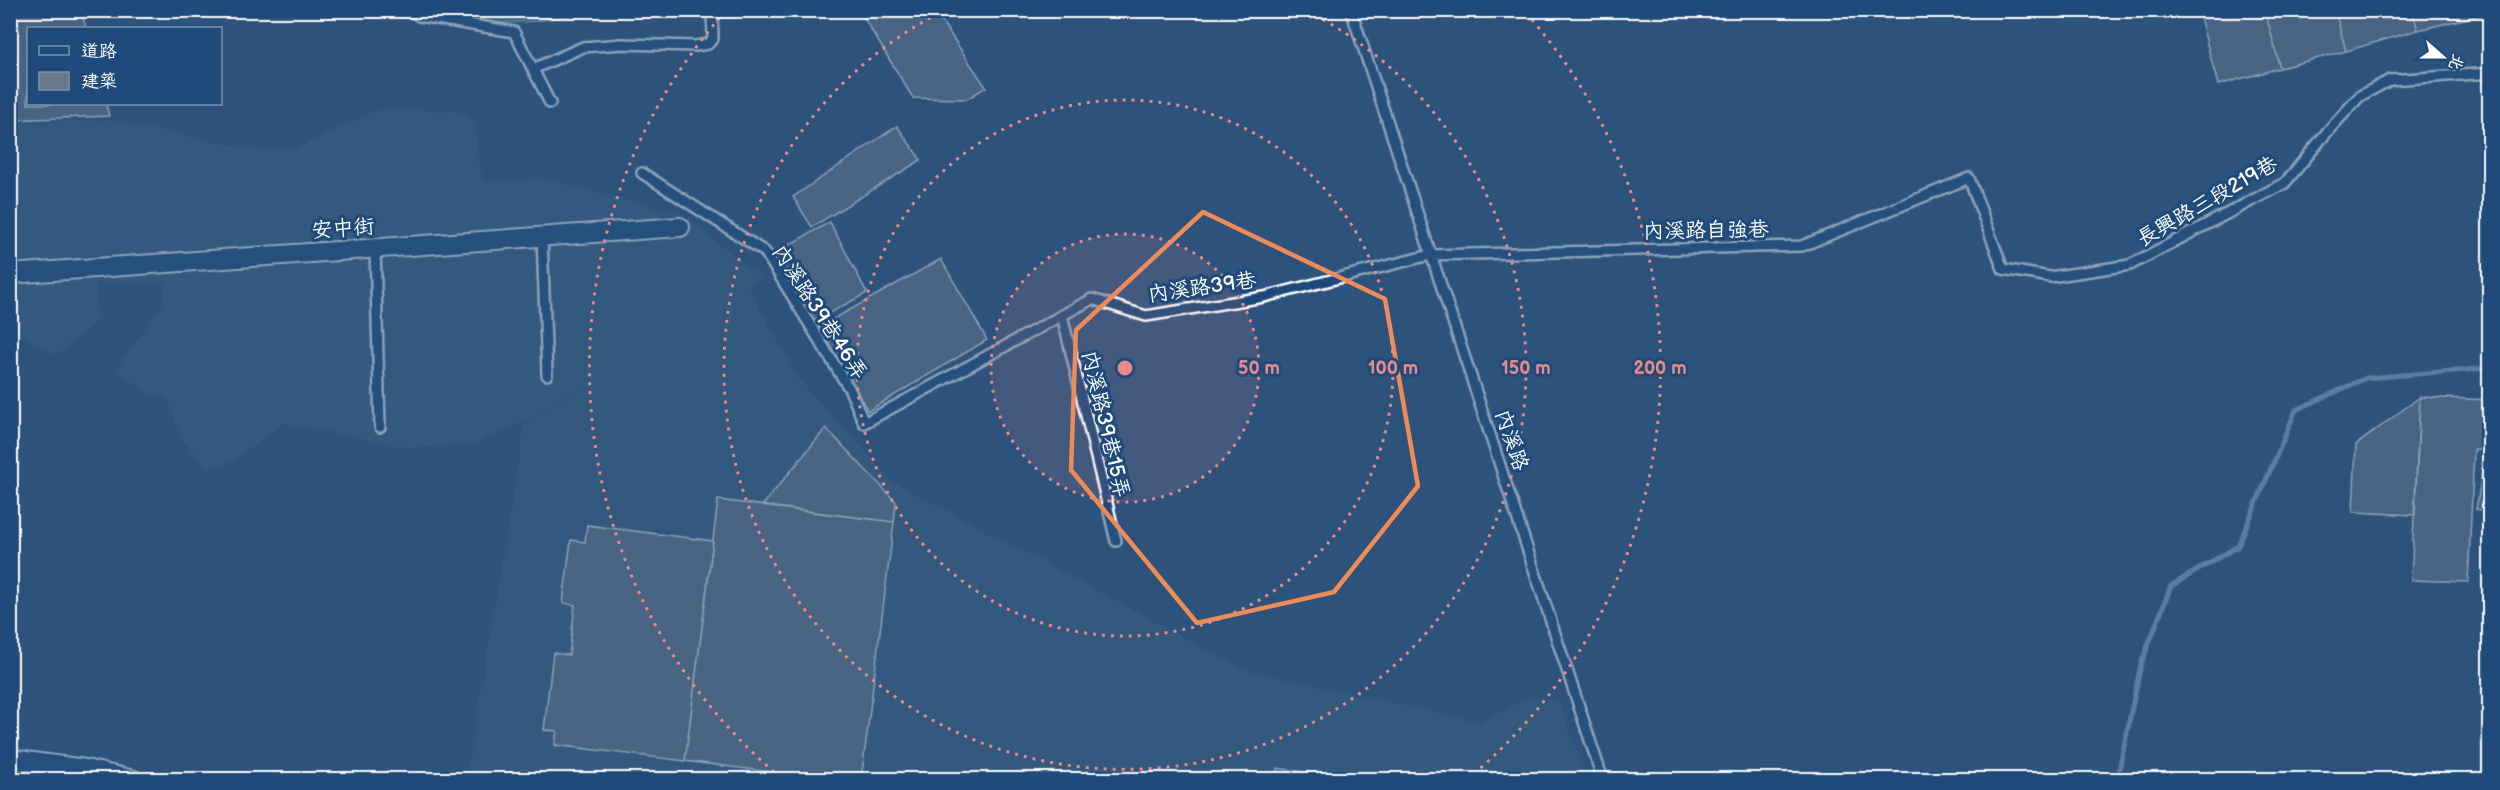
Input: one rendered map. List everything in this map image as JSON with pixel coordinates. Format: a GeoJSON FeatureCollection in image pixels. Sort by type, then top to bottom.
{"type":"FeatureCollection","features":[{"type":"Feature","properties":{"kind":"street","name":"安中街"},"geometry":{"type":"LineString","coordinates":[[10,274],[680,227]]}},
{"type":"Feature","properties":{"kind":"street"},"geometry":{"type":"LineString","coordinates":[[10,759],[85,769],[134,780]]}},
{"type":"Feature","properties":{"kind":"lane"},"geometry":{"type":"LineString","coordinates":[[410,10],[419,16],[514,32],[550,104]]}},
{"type":"Feature","properties":{"kind":"lane"},"geometry":{"type":"LineString","coordinates":[[533,69],[583,47],[622,44],[677,47],[708,44],[713,39],[712,10]]}},
{"type":"Feature","properties":{"kind":"lane","name":"內溪路"},"geometry":{"type":"LineString","coordinates":[[1351,10],[1604,780]]}},
{"type":"Feature","properties":{"kind":"lane","name":"長興路三段219巷"},"geometry":{"type":"LineString","coordinates":[[1969,178],[2003,269],[2050,277],[2130,265],[2285,183],[2360,96],[2390,80],[2490,73]]}},
{"type":"Feature","properties":{"kind":"lane","name":"內溪路39巷46弄"},"geometry":{"type":"LineString","coordinates":[[642,173],[765,252],[850,390],[864,423]]}},
{"type":"Feature","properties":{"kind":"lane","name":"內溪路自強巷"},"geometry":{"type":"LineString","coordinates":[[1430,255],[1802,246],[1969,178]]}},
{"type":"Feature","properties":{"kind":"lane"},"geometry":{"type":"LineString","coordinates":[[542,237],[547,375]]}},
{"type":"Feature","properties":{"kind":"lane"},"geometry":{"type":"LineString","coordinates":[[375,248],[380,428]]}},
{"type":"Feature","properties":{"kind":"lane","name":"內溪路39巷"},"geometry":{"type":"LineString","coordinates":[[864,423],[1092,299],[1146,316],[1264,297],[1430,255]]}},
{"type":"Feature","properties":{"kind":"lane","name":"內溪路39巷15弄"},"geometry":{"type":"LineString","coordinates":[[1062,315],[1116,541]]}},
{"type":"Feature","properties":{"kind":"highlighted area"},"geometry":{"type":"Polygon","coordinates":[[[1203,212],[1385,299],[1418,486],[1334,592],[1197,623],[1071,470],[1076,330],[1203,212]]]}},
{"type":"Feature","properties":{"kind":"shaded area"},"geometry":{"type":"Polygon","coordinates":[[[458,110],[475,123],[482,181],[546,179],[684,215],[761,278],[748,286],[799,380],[892,481],[1245,670],[1480,722],[1533,695],[1560,703],[1587,779],[466,779],[525,422],[608,371],[516,426],[473,444],[410,448],[284,423],[231,462],[206,468],[180,436],[167,397],[152,395],[116,370],[164,302],[163,281],[95,283],[97,321],[57,355],[11,330],[10,122],[108,120],[261,151],[297,149],[374,111],[458,110]]]}},
{"type":"Feature","properties":{"kind":"green space"},"geometry":{"type":"Polygon","coordinates":[[[432,11],[591,11],[552,19],[491,23],[451,17],[432,11]]]}},
{"type":"Feature","properties":{"kind":"building"},"geometry":{"type":"Polygon","coordinates":[[[10,10],[81,10],[86,27],[27,27],[27,105],[106,105],[109,116],[10,120],[10,10]]]}},
{"type":"Feature","properties":{"kind":"building"},"geometry":{"type":"Polygon","coordinates":[[[859,10],[934,10],[986,87],[967,99],[913,98],[859,10]]]}},
{"type":"Feature","properties":{"kind":"building"},"geometry":{"type":"Polygon","coordinates":[[[2198,10],[2265,10],[2280,68],[2218,85],[2198,10]]]}},
{"type":"Feature","properties":{"kind":"building"},"geometry":{"type":"Polygon","coordinates":[[[2265,10],[2335,10],[2346,51],[2280,68],[2265,10]]]}},
{"type":"Feature","properties":{"kind":"building"},"geometry":{"type":"Polygon","coordinates":[[[2335,10],[2412,10],[2418,30],[2346,51],[2335,10]]]}},
{"type":"Feature","properties":{"kind":"building"},"geometry":{"type":"Polygon","coordinates":[[[2412,10],[2490,10],[2490,13],[2418,30],[2412,10]]]}},
{"type":"Feature","properties":{"kind":"building"},"geometry":{"type":"Polygon","coordinates":[[[897,126],[921,160],[812,227],[793,197],[897,126]]]}},
{"type":"Feature","properties":{"kind":"building"},"geometry":{"type":"Polygon","coordinates":[[[830,222],[867,293],[815,321],[776,252],[830,222]]]}},
{"type":"Feature","properties":{"kind":"building"},"geometry":{"type":"Polygon","coordinates":[[[941,259],[987,340],[868,411],[819,327],[941,259]]]}},
{"type":"Feature","properties":{"kind":"building"},"geometry":{"type":"Polygon","coordinates":[[[2420,397],[2490,400],[2490,451],[2474,450],[2468,582],[2411,580],[2420,397]]]}},
{"type":"Feature","properties":{"kind":"building"},"geometry":{"type":"Polygon","coordinates":[[[2420,397],[2415,515],[2353,512],[2356,445],[2420,397]]]}},
{"type":"Feature","properties":{"kind":"building"},"geometry":{"type":"Polygon","coordinates":[[[826,428],[896,502],[894,522],[762,506],[826,428]]]}},
{"type":"Feature","properties":{"kind":"building"},"geometry":{"type":"Polygon","coordinates":[[[2486,451],[2490,451],[2490,511],[2476,509],[2486,451]]]}},
{"type":"Feature","properties":{"kind":"building"},"geometry":{"type":"Polygon","coordinates":[[[718,500],[894,522],[861,780],[835,780],[685,761],[718,500]]]}},
{"type":"Feature","properties":{"kind":"building"},"geometry":{"type":"Polygon","coordinates":[[[587,525],[713,541],[685,761],[555,745],[557,731],[544,730],[553,653],[569,655],[575,605],[563,603],[571,540],[585,542],[587,525]]]}},
{"type":"Feature","properties":{"kind":"building"},"geometry":{"type":"Polygon","coordinates":[[[1277,768],[1339,777],[1338,780],[1275,780],[1277,768]]]}},
{"type":"Feature","properties":{"kind":"building"},"geometry":{"type":"Polygon","coordinates":[[[521,774],[560,780],[520,780],[521,774]]]}},
{"type":"Feature","properties":{"kind":"waterway"},"geometry":{"type":"LineString","coordinates":[[2117,780],[2141,664],[2171,586],[2238,546],[2296,410],[2366,378],[2490,368]]}}]}
